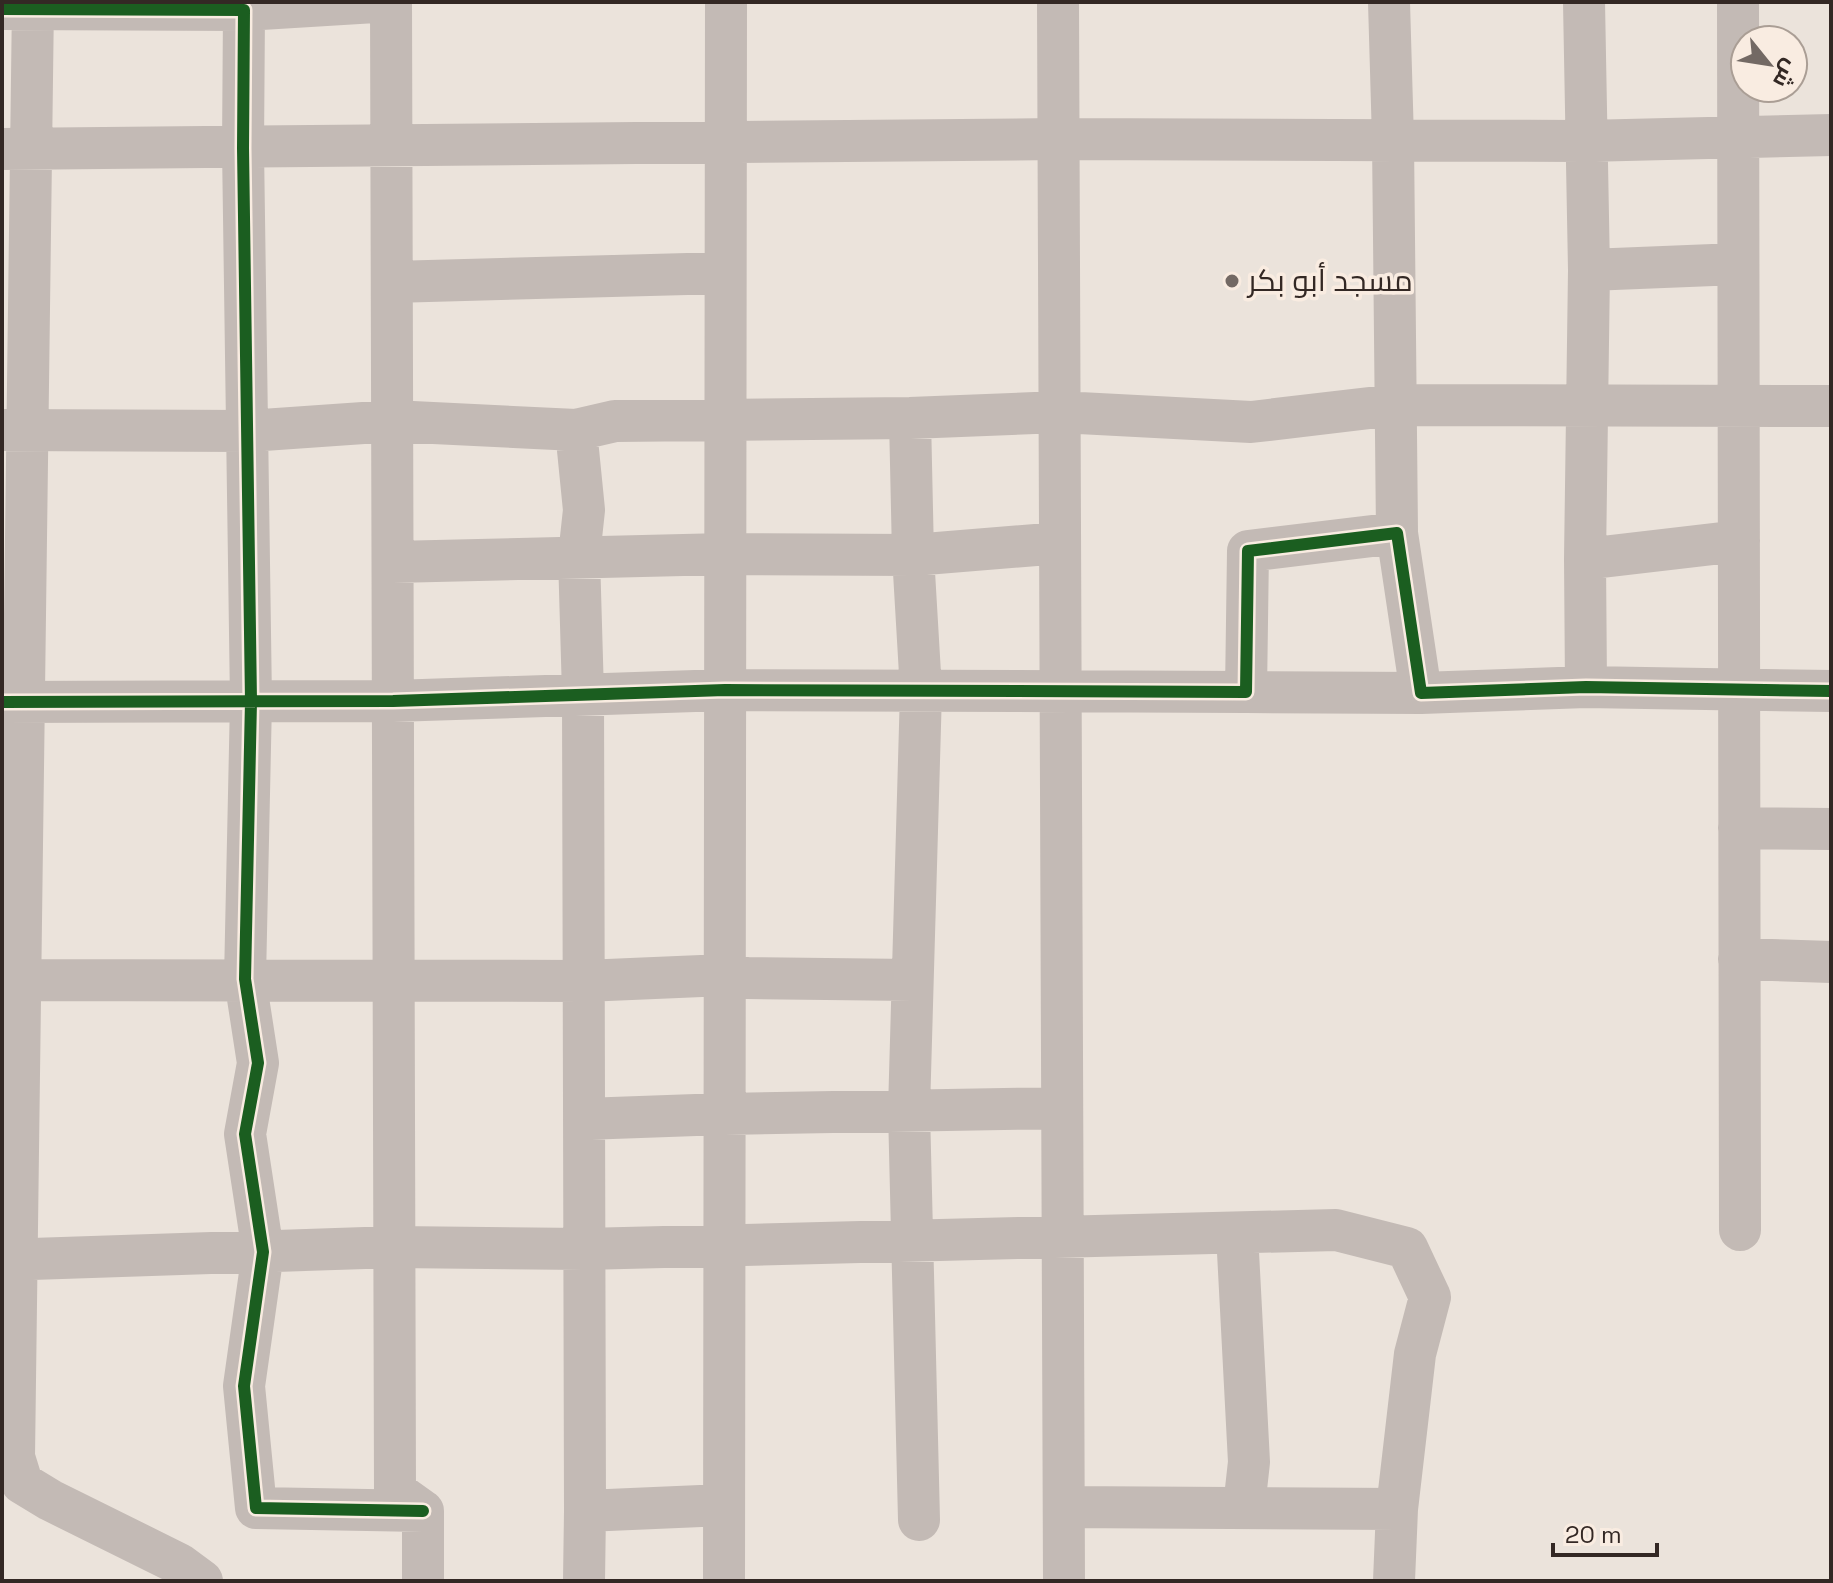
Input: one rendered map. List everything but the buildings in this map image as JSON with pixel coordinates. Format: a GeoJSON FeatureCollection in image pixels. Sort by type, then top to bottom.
{"type":"FeatureCollection","features":[{"type":"Feature","properties":{"kind":"street"},"geometry":{"type":"LineString","coordinates":[[202,1581],[179,1564],[22,1483],[14,1457],[7,1397],[16,149],[22,7],[244,10],[375,2]]}},
{"type":"Feature","properties":{"kind":"street"},"geometry":{"type":"LineString","coordinates":[[391,2],[395,1491],[423,1511]]}},
{"type":"Feature","properties":{"kind":"street"},"geometry":{"type":"LineString","coordinates":[[724,1581],[726,2]]}},
{"type":"Feature","properties":{"kind":"street"},"geometry":{"type":"LineString","coordinates":[[1058,2],[1064,1581]]}},
{"type":"Feature","properties":{"kind":"street"},"geometry":{"type":"LineString","coordinates":[[1389,2],[1397,533],[1421,693]]}},
{"type":"Feature","properties":{"kind":"street"},"geometry":{"type":"LineString","coordinates":[[1584,2],[1589,270],[1586,687]]}},
{"type":"Feature","properties":{"kind":"street"},"geometry":{"type":"LineString","coordinates":[[1738,2],[1740,1230]]}},
{"type":"Feature","properties":{"kind":"street"},"geometry":{"type":"LineString","coordinates":[[244,10],[251,701],[245,979],[258,1063],[245,1134],[263,1252],[244,1386],[256,1508],[423,1511]]}},
{"type":"Feature","properties":{"kind":"street"},"geometry":{"type":"LineString","coordinates":[[16,149],[1058,139],[1585,141],[1831,135]]}},
{"type":"Feature","properties":{"kind":"street"},"geometry":{"type":"LineString","coordinates":[[1589,270],[1738,264]]}},
{"type":"Feature","properties":{"kind":"street"},"geometry":{"type":"LineString","coordinates":[[392,282],[725,273]]}},
{"type":"Feature","properties":{"kind":"street"},"geometry":{"type":"LineString","coordinates":[[14,431],[248,431],[392,421],[576,430],[615,421],[910,418],[1060,412],[1251,422],[1395,405],[1831,406]]}},
{"type":"Feature","properties":{"kind":"street"},"geometry":{"type":"LineString","coordinates":[[910,418],[913,555],[921,691],[909,1110],[919,1520]]}},
{"type":"Feature","properties":{"kind":"street"},"geometry":{"type":"LineString","coordinates":[[576,430],[584,510],[579,556],[583,694],[584,1581]]}},
{"type":"Feature","properties":{"kind":"street"},"geometry":{"type":"LineString","coordinates":[[1246,692],[1248,551],[1397,533]]}},
{"type":"Feature","properties":{"kind":"street"},"geometry":{"type":"LineString","coordinates":[[1585,559],[1739,541]]}},
{"type":"Feature","properties":{"kind":"street"},"geometry":{"type":"LineString","coordinates":[[393,562],[725,554],[913,555],[1060,543]]}},
{"type":"Feature","properties":{"kind":"street"},"geometry":{"type":"LineString","coordinates":[[12,702],[393,701],[725,690],[1421,693],[1586,687],[1831,691]]}},
{"type":"Feature","properties":{"kind":"street"},"geometry":{"type":"LineString","coordinates":[[1739,828],[1831,829]]}},
{"type":"Feature","properties":{"kind":"street"},"geometry":{"type":"LineString","coordinates":[[1739,959],[1831,962]]}},
{"type":"Feature","properties":{"kind":"street"},"geometry":{"type":"LineString","coordinates":[[10,980],[584,981],[725,975],[747,978],[912,980]]}},
{"type":"Feature","properties":{"kind":"street"},"geometry":{"type":"LineString","coordinates":[[584,1119],[1062,1108]]}},
{"type":"Feature","properties":{"kind":"street"},"geometry":{"type":"LineString","coordinates":[[8,1260],[395,1247],[584,1249],[1336,1230],[1407,1248],[1430,1297],[1415,1354],[1397,1509],[1394,1581]]}},
{"type":"Feature","properties":{"kind":"street"},"geometry":{"type":"LineString","coordinates":[[1237,1233],[1249,1462],[1244,1507]]}},
{"type":"Feature","properties":{"kind":"street"},"geometry":{"type":"LineString","coordinates":[[585,1511],[724,1505]]}},
{"type":"Feature","properties":{"kind":"street"},"geometry":{"type":"LineString","coordinates":[[1064,1507],[1397,1509]]}},
{"type":"Feature","properties":{"kind":"street"},"geometry":{"type":"LineString","coordinates":[[423,1511],[423,1581]]}},
{"type":"Feature","properties":{"kind":"cycle path"},"geometry":{"type":"LineString","coordinates":[[2,9],[244,10],[251,701],[245,979],[258,1063],[245,1134],[263,1252],[244,1386],[256,1508],[423,1511]]}},
{"type":"Feature","properties":{"kind":"cycle path"},"geometry":{"type":"LineString","coordinates":[[2,702],[393,701],[725,690],[1246,692],[1248,551],[1397,533],[1421,693],[1586,687],[1831,691]]}},
{"type":"Feature","properties":{"kind":"place","name":"مسجد أبو بكر"},"geometry":{"type":"Point","coordinates":[1232,281]}}]}
